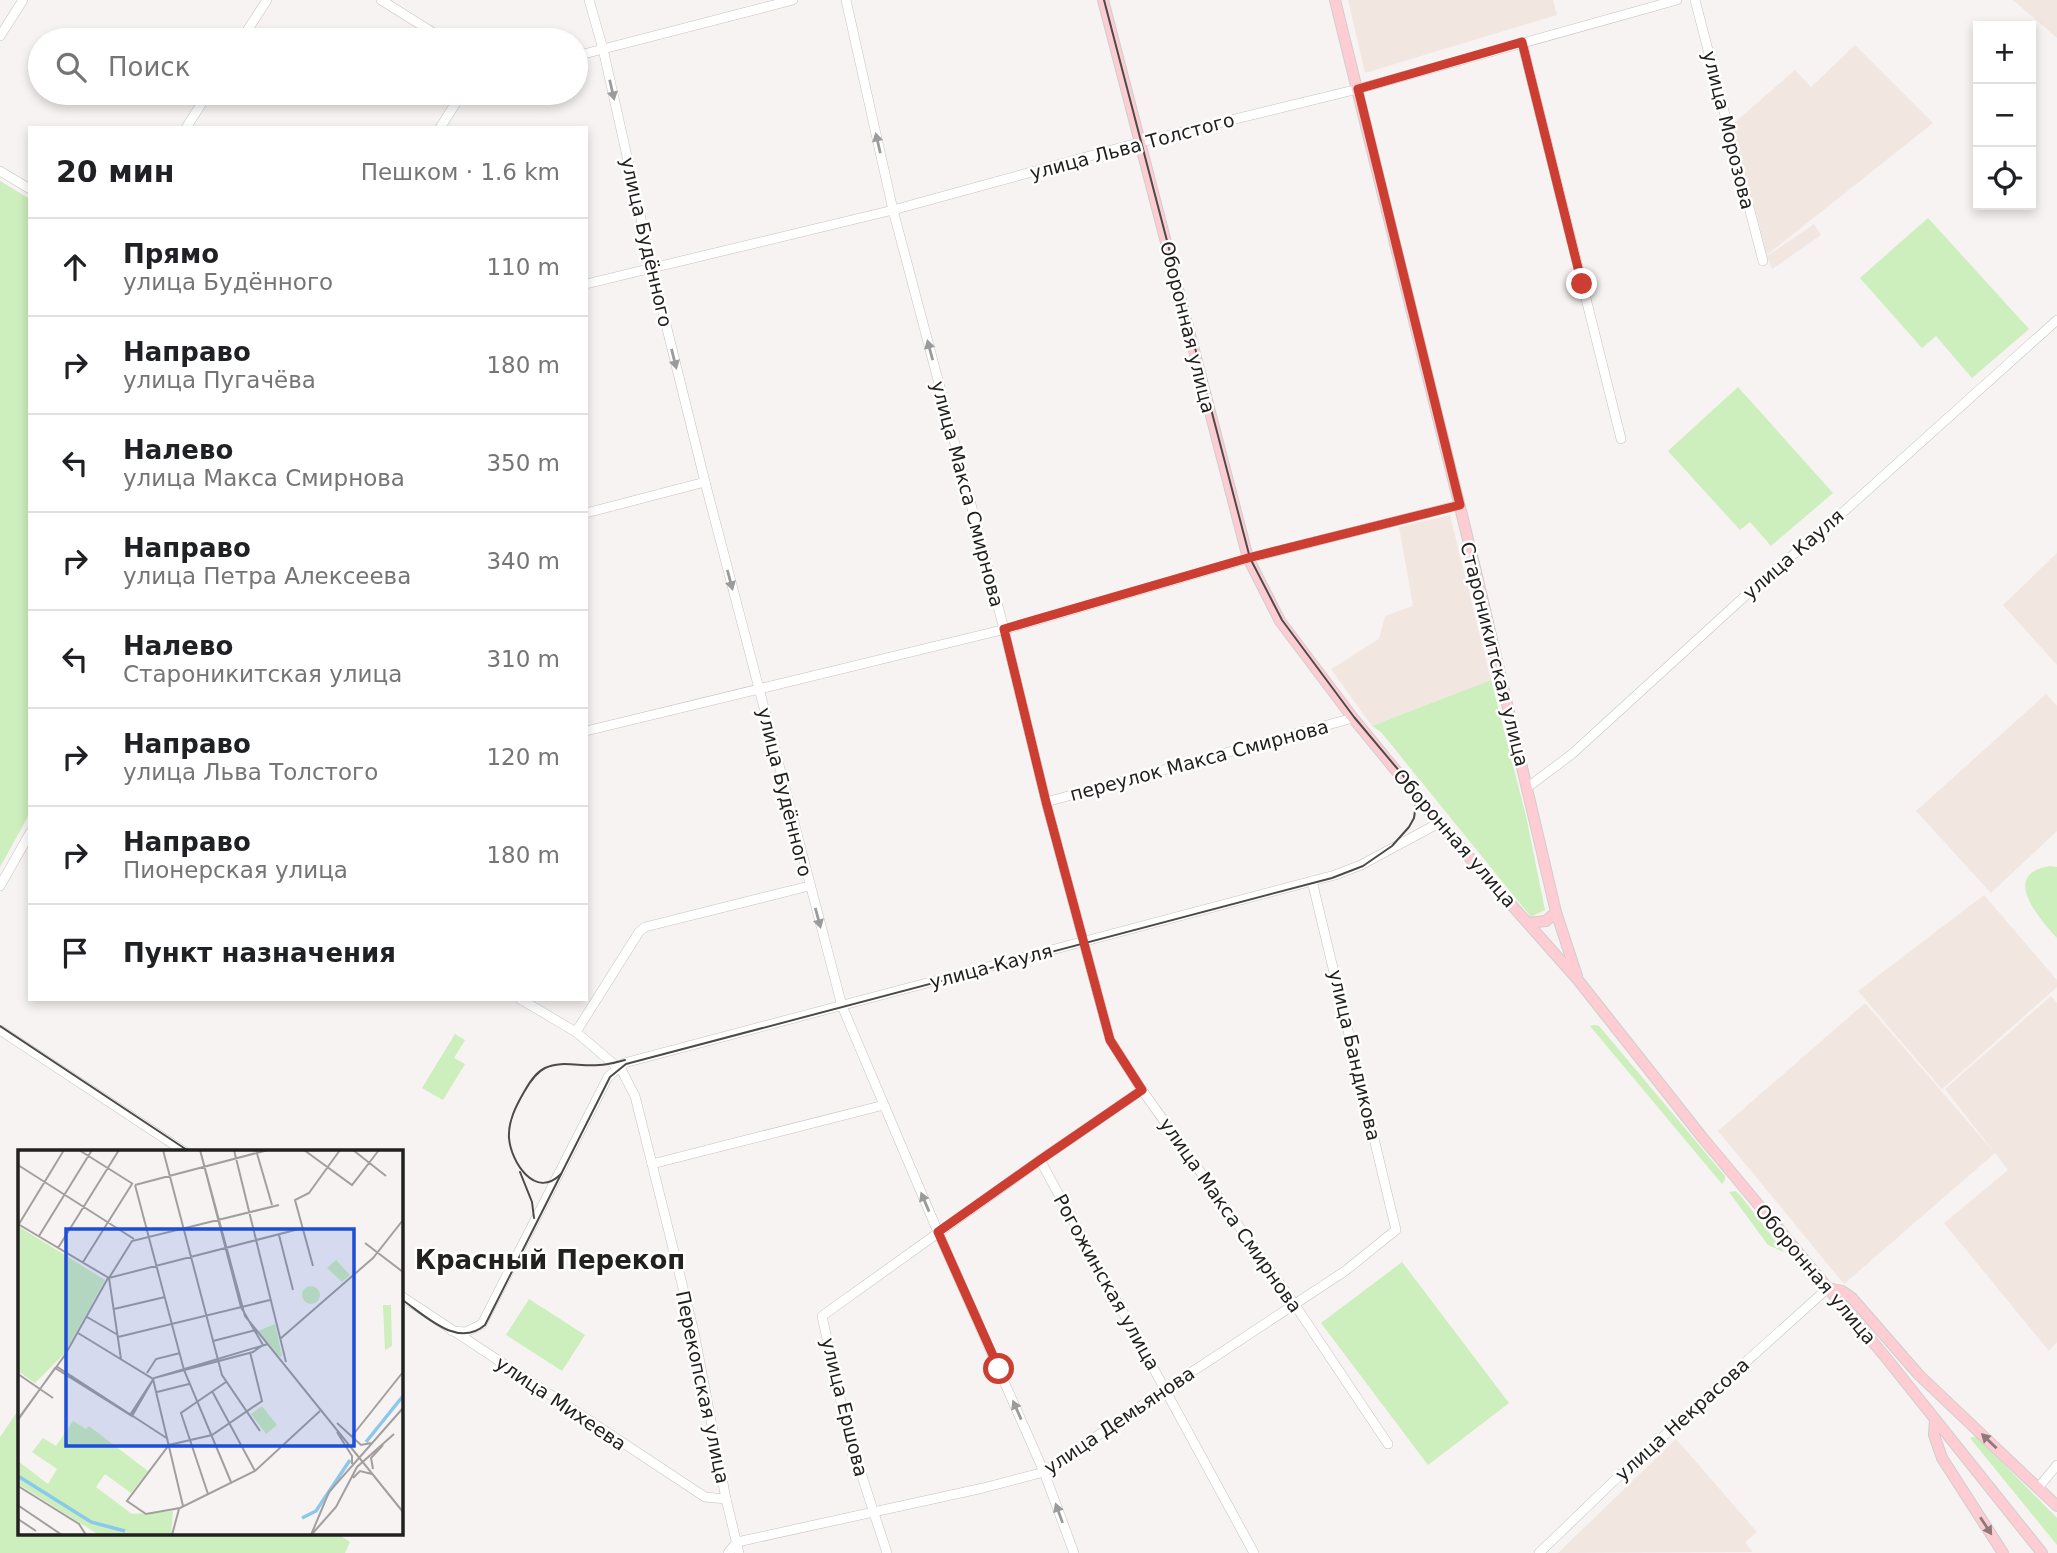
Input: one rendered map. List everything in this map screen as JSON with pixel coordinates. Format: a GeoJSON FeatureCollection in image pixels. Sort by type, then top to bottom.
{"type":"FeatureCollection","features":[{"type":"Feature","properties":{"kind":"main road","name":"Оборонная улица"},"geometry":{"type":"LineString","coordinates":[[1102,0],[1248,558],[1280,621],[1353,718],[1439,822],[1578,980],[1702,1138],[1835,1292],[2042,1553]]}},
{"type":"Feature","properties":{"kind":"main road","name":"Староникитская улица"},"geometry":{"type":"LineString","coordinates":[[1335,0],[1460,505],[1556,912],[1578,980]]}},
{"type":"Feature","properties":{"kind":"main road"},"geometry":{"type":"LineString","coordinates":[[1528,923],[1546,921],[1556,912]]}},
{"type":"Feature","properties":{"kind":"main road"},"geometry":{"type":"LineString","coordinates":[[1835,1292],[1853,1298],[1919,1375],[2057,1506]]}},
{"type":"Feature","properties":{"kind":"main road"},"geometry":{"type":"LineString","coordinates":[[1887,1359],[1919,1375],[1928,1410]]}},
{"type":"Feature","properties":{"kind":"main road"},"geometry":{"type":"LineString","coordinates":[[1935,1419],[1934,1434],[1942,1458],[2003,1553]]}},
{"type":"Feature","properties":{"kind":"street"},"geometry":{"type":"LineString","coordinates":[[0,36],[23,0]]}},
{"type":"Feature","properties":{"kind":"street"},"geometry":{"type":"LineString","coordinates":[[249,28],[267,0]]}},
{"type":"Feature","properties":{"kind":"street"},"geometry":{"type":"LineString","coordinates":[[381,0],[426,28]]}},
{"type":"Feature","properties":{"kind":"street","name":"улица Будённого"},"geometry":{"type":"LineString","coordinates":[[589,0],[603,49],[652,268],[705,482],[842,1006],[1044,1472],[1074,1553]]}},
{"type":"Feature","properties":{"kind":"street"},"geometry":{"type":"LineString","coordinates":[[588,53],[793,0]]}},
{"type":"Feature","properties":{"kind":"street","name":"улица Макса Смирнова"},"geometry":{"type":"LineString","coordinates":[[846,0],[893,210],[1110,1040],[1142,1090],[1295,1305],[1388,1444]]}},
{"type":"Feature","properties":{"kind":"street","name":"улица Льва Толстого"},"geometry":{"type":"LineString","coordinates":[[588,284],[893,210],[1141,142],[1358,89],[1677,0]]}},
{"type":"Feature","properties":{"kind":"street","name":"улица Морозова"},"geometry":{"type":"LineString","coordinates":[[1695,0],[1763,261]]}},
{"type":"Feature","properties":{"kind":"street"},"geometry":{"type":"LineString","coordinates":[[1522,42],[1621,439]]}},
{"type":"Feature","properties":{"kind":"street"},"geometry":{"type":"LineString","coordinates":[[187,126],[200,105]]}},
{"type":"Feature","properties":{"kind":"street"},"geometry":{"type":"LineString","coordinates":[[441,126],[454,105]]}},
{"type":"Feature","properties":{"kind":"street"},"geometry":{"type":"LineString","coordinates":[[0,171],[28,188]]}},
{"type":"Feature","properties":{"kind":"street","name":"улица Кауля"},"geometry":{"type":"LineString","coordinates":[[1528,788],[1572,754],[2057,320]]}},
{"type":"Feature","properties":{"kind":"street"},"geometry":{"type":"LineString","coordinates":[[588,512],[705,482]]}},
{"type":"Feature","properties":{"kind":"street"},"geometry":{"type":"LineString","coordinates":[[588,731],[1004,629],[1248,558],[1460,505]]}},
{"type":"Feature","properties":{"kind":"street","name":"переулок Макса Смирнова"},"geometry":{"type":"LineString","coordinates":[[1046,802],[1353,718]]}},
{"type":"Feature","properties":{"kind":"street","name":"улица Кауля"},"geometry":{"type":"LineString","coordinates":[[615,1066],[1312,881],[1360,865],[1439,822]]}},
{"type":"Feature","properties":{"kind":"street"},"geometry":{"type":"LineString","coordinates":[[0,886],[28,837]]}},
{"type":"Feature","properties":{"kind":"street","name":"улица Бандикова"},"geometry":{"type":"LineString","coordinates":[[1312,881],[1396,1230]]}},
{"type":"Feature","properties":{"kind":"street"},"geometry":{"type":"LineString","coordinates":[[576,1032],[639,932],[645,927],[809,886]]}},
{"type":"Feature","properties":{"kind":"street"},"geometry":{"type":"LineString","coordinates":[[452,1331],[471,1331],[482,1324],[596,1098],[615,1066],[576,1032],[523,1001]]}},
{"type":"Feature","properties":{"kind":"street"},"geometry":{"type":"LineString","coordinates":[[0,1030],[181,1150]]}},
{"type":"Feature","properties":{"kind":"street","name":"Перекопская улица"},"geometry":{"type":"LineString","coordinates":[[615,1066],[622,1071],[635,1096],[694,1332],[739,1553]]}},
{"type":"Feature","properties":{"kind":"street"},"geometry":{"type":"LineString","coordinates":[[938,1232],[1142,1090]]}},
{"type":"Feature","properties":{"kind":"street"},"geometry":{"type":"LineString","coordinates":[[652,1164],[884,1105]]}},
{"type":"Feature","properties":{"kind":"street","name":"Рогожинская улица"},"geometry":{"type":"LineString","coordinates":[[1040,1160],[1254,1553]]}},
{"type":"Feature","properties":{"kind":"street","name":"улица Демьянова"},"geometry":{"type":"LineString","coordinates":[[737,1542],[874,1513],[1044,1472],[1345,1271],[1396,1230]]}},
{"type":"Feature","properties":{"kind":"street","name":"улица Ершова"},"geometry":{"type":"LineString","coordinates":[[887,1553],[853,1456],[822,1316],[938,1232]]}},
{"type":"Feature","properties":{"kind":"street","name":"улица Некрасова"},"geometry":{"type":"LineString","coordinates":[[1539,1553],[1619,1476],[1835,1292]]}},
{"type":"Feature","properties":{"kind":"street","name":"улица Михеева"},"geometry":{"type":"LineString","coordinates":[[402,1297],[705,1497],[726,1499]]}},
{"type":"Feature","properties":{"kind":"street"},"geometry":{"type":"LineString","coordinates":[[2038,1488],[2057,1465]]}},
{"type":"Feature","properties":{"kind":"street"},"geometry":{"type":"LineString","coordinates":[[728,1553],[737,1542]]}},
{"type":"Feature","properties":{"kind":"shaded area"},"geometry":{"type":"Polygon","coordinates":[[[1348,0],[1553,0],[1557,15],[1365,73],[1348,0]]]}},
{"type":"Feature","properties":{"kind":"shaded area"},"geometry":{"type":"Polygon","coordinates":[[[2013,0],[2057,0],[2057,38],[2013,0]]]}},
{"type":"Feature","properties":{"kind":"shaded area"},"geometry":{"type":"Polygon","coordinates":[[[1855,45],[1933,123],[1767,255],[1733,124],[1795,70],[1811,87],[1855,45]]]}},
{"type":"Feature","properties":{"kind":"shaded area"},"geometry":{"type":"Polygon","coordinates":[[[1814,224],[1821,235],[1772,269],[1767,256],[1814,224]]]}},
{"type":"Feature","properties":{"kind":"shaded area"},"geometry":{"type":"Polygon","coordinates":[[[1450,515],[1491,680],[1372,726],[1331,669],[1379,639],[1385,616],[1413,606],[1399,527],[1450,515]]]}},
{"type":"Feature","properties":{"kind":"shaded area"},"geometry":{"type":"Polygon","coordinates":[[[2057,553],[2057,665],[2003,605],[2057,553]]]}},
{"type":"Feature","properties":{"kind":"shaded area"},"geometry":{"type":"Polygon","coordinates":[[[2046,694],[2057,706],[2057,831],[1991,893],[1916,811],[2046,694]]]}},
{"type":"Feature","properties":{"kind":"shaded area"},"geometry":{"type":"Polygon","coordinates":[[[1984,895],[2057,980],[2057,987],[1942,1089],[1858,991],[1984,895]]]}},
{"type":"Feature","properties":{"kind":"shaded area"},"geometry":{"type":"Polygon","coordinates":[[[2051,996],[2057,1003],[2057,1342],[2049,1351],[1944,1223],[2008,1170],[1995,1153],[1844,1284],[1718,1131],[1865,1003],[1994,1152],[1945,1089],[2051,996]]]}},
{"type":"Feature","properties":{"kind":"shaded area"},"geometry":{"type":"Polygon","coordinates":[[[1676,1439],[1757,1532],[1745,1542],[1753,1552],[1558,1553],[1676,1439]]]}},
{"type":"Feature","properties":{"kind":"green space"},"geometry":{"type":"Polygon","coordinates":[[[0,181],[28,198],[28,817],[0,867],[0,181]]]}},
{"type":"Feature","properties":{"kind":"green space"},"geometry":{"type":"Polygon","coordinates":[[[1928,218],[2029,329],[1972,378],[1936,336],[1922,348],[1860,278],[1928,218]]]}},
{"type":"Feature","properties":{"kind":"green space"},"geometry":{"type":"Polygon","coordinates":[[[1738,387],[1833,493],[1771,546],[1750,522],[1740,530],[1668,451],[1738,387]]]}},
{"type":"Feature","properties":{"kind":"green space"},"geometry":{"type":"Polygon","coordinates":[[[1491,680],[1526,816],[1545,910],[1531,917],[1381,732],[1372,726],[1491,680]]]}},
{"type":"Feature","properties":{"kind":"green space"},"geometry":{"type":"Polygon","coordinates":[[[2050,866],[2057,867],[2057,938],[2034,909],[2025,887],[2027,878],[2035,871],[2050,866]]]}},
{"type":"Feature","properties":{"kind":"green space"},"geometry":{"type":"Polygon","coordinates":[[[1590,1026],[1599,1026],[1725,1176],[1722,1184],[1590,1026]]]}},
{"type":"Feature","properties":{"kind":"green space"},"geometry":{"type":"Polygon","coordinates":[[[455,1034],[465,1040],[454,1058],[465,1064],[443,1100],[422,1088],[455,1034]]]}},
{"type":"Feature","properties":{"kind":"green space"},"geometry":{"type":"Polygon","coordinates":[[[1735,1191],[1784,1252],[1768,1245],[1729,1192],[1735,1191]]]}},
{"type":"Feature","properties":{"kind":"green space"},"geometry":{"type":"Polygon","coordinates":[[[1402,1262],[1509,1403],[1428,1465],[1321,1323],[1402,1262]]]}},
{"type":"Feature","properties":{"kind":"green space"},"geometry":{"type":"Polygon","coordinates":[[[529,1299],[585,1335],[562,1371],[506,1335],[529,1299]]]}},
{"type":"Feature","properties":{"kind":"green space"},"geometry":{"type":"Polygon","coordinates":[[[18,1410],[18,1536],[341,1536],[350,1542],[345,1553],[0,1553],[0,1437],[18,1410]]]}},
{"type":"Feature","properties":{"kind":"green space"},"geometry":{"type":"Polygon","coordinates":[[[1976,1436],[2057,1518],[2057,1545],[1970,1438],[1976,1436]]]}},
{"type":"Feature","properties":{"kind":"tram line"},"geometry":{"type":"LineString","coordinates":[[402,1300],[431,1321],[452,1332],[474,1331],[485,1325],[610,1077],[626,1064],[1332,878],[1363,866],[1392,846],[1414,818],[1417,797],[1411,785],[1354,717],[1282,620],[1250,558],[1104,0]]}},
{"type":"Feature","properties":{"kind":"tram line"},"geometry":{"type":"LineString","coordinates":[[0,1026],[187,1150]]}},
{"type":"Feature","properties":{"kind":"tram line"},"geometry":{"type":"LineString","coordinates":[[561,1174],[542,1183],[526,1175],[519,1167],[511,1148],[509,1132],[521,1097],[535,1075],[551,1066],[602,1065],[625,1060]]}},
{"type":"Feature","properties":{"kind":"tram line"},"geometry":{"type":"LineString","coordinates":[[520,1172],[532,1202],[534,1218]]}},
{"type":"Feature","properties":{"kind":"district","name":"Красный Перекоп"},"geometry":{"type":"Point","coordinates":[550,1260]}},
{"type":"Feature","properties":{"kind":"route"},"geometry":{"type":"LineString","coordinates":[[999,1369],[938,1232],[1142,1090],[1110,1040],[1046,802],[1004,629],[1248,558],[1460,505],[1358,89],[1522,42],[1582,284]]}}]}
